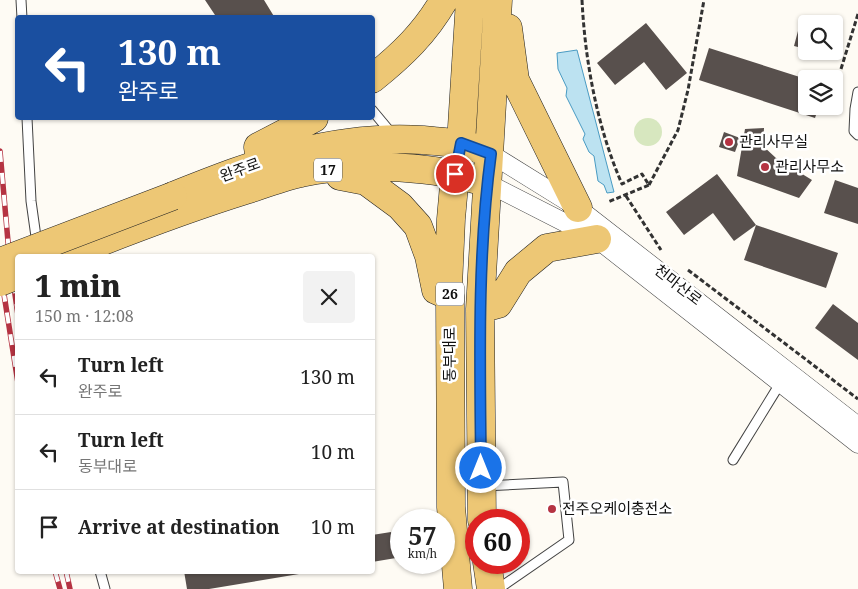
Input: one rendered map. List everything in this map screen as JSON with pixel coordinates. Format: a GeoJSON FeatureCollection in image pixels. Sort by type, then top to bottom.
{"type":"FeatureCollection","features":[{"type":"Feature","properties":{"kind":"main road"},"geometry":{"type":"LineString","coordinates":[[375,77],[406,52],[435,16],[444,0]]}},
{"type":"Feature","properties":{"kind":"main road","name":"동부대로"},"geometry":{"type":"LineString","coordinates":[[458,589],[451,507],[450,297],[448,287],[455,174],[461,143],[470,0]]}},
{"type":"Feature","properties":{"kind":"main road","name":"동부대로"},"geometry":{"type":"LineString","coordinates":[[482,509],[480,309],[487,183],[491,154],[498,0]]}},
{"type":"Feature","properties":{"kind":"main road"},"geometry":{"type":"LineString","coordinates":[[504,0],[515,80],[578,208]]}},
{"type":"Feature","properties":{"kind":"main road"},"geometry":{"type":"LineString","coordinates":[[260,161],[258,147],[310,120]]}},
{"type":"Feature","properties":{"kind":"main road","name":"완주로"},"geometry":{"type":"LineString","coordinates":[[69,254],[260,161],[316,147],[395,138],[461,143],[491,154]]}},
{"type":"Feature","properties":{"kind":"main road","name":"완주로"},"geometry":{"type":"LineString","coordinates":[[24,254],[173,204],[302,173],[357,168],[390,168],[455,174],[487,183]]}},
{"type":"Feature","properties":{"kind":"main road"},"geometry":{"type":"LineString","coordinates":[[316,171],[366,181],[400,206],[418,226],[429,256],[436,290],[450,297]]}},
{"type":"Feature","properties":{"kind":"main road"},"geometry":{"type":"LineString","coordinates":[[480,309],[498,304],[518,272],[547,248],[597,239]]}},
{"type":"Feature","properties":{"kind":"main road","name":"완주로"},"geometry":{"type":"LineString","coordinates":[[0,262],[15,257]]}},
{"type":"Feature","properties":{"kind":"main road"},"geometry":{"type":"LineString","coordinates":[[0,282],[15,276]]}},
{"type":"Feature","properties":{"kind":"main road"},"geometry":{"type":"LineString","coordinates":[[489,574],[491,589]]}},
{"type":"Feature","properties":{"kind":"street","name":"천마산로"},"geometry":{"type":"LineString","coordinates":[[491,154],[578,208],[784,377],[858,444]]}},
{"type":"Feature","properties":{"kind":"street","name":"천마산로"},"geometry":{"type":"LineString","coordinates":[[487,183],[597,239],[784,377],[858,426]]}},
{"type":"Feature","properties":{"kind":"lane"},"geometry":{"type":"LineString","coordinates":[[21,0],[22,15]]}},
{"type":"Feature","properties":{"kind":"lane"},"geometry":{"type":"LineString","coordinates":[[858,92],[854,124],[854,131],[858,135]]}},
{"type":"Feature","properties":{"kind":"lane"},"geometry":{"type":"LineString","coordinates":[[375,114],[395,138]]}},
{"type":"Feature","properties":{"kind":"lane"},"geometry":{"type":"LineString","coordinates":[[27,120],[31,201],[39,254]]}},
{"type":"Feature","properties":{"kind":"lane"},"geometry":{"type":"LineString","coordinates":[[733,460],[784,377]]}},
{"type":"Feature","properties":{"kind":"lane"},"geometry":{"type":"LineString","coordinates":[[481,486],[563,482],[569,540],[498,589]]}},
{"type":"Feature","properties":{"kind":"lane"},"geometry":{"type":"LineString","coordinates":[[101,574],[105,589]]}},
{"type":"Feature","properties":{"kind":"path"},"geometry":{"type":"LineString","coordinates":[[582,0],[584,42],[608,153],[622,184],[642,174],[649,185]]}},
{"type":"Feature","properties":{"kind":"path"},"geometry":{"type":"LineString","coordinates":[[608,202],[649,185],[678,130],[688,90],[704,0]]}},
{"type":"Feature","properties":{"kind":"path"},"geometry":{"type":"LineString","coordinates":[[841,70],[858,14]]}},
{"type":"Feature","properties":{"kind":"path"},"geometry":{"type":"LineString","coordinates":[[626,196],[661,250],[668,256]]}},
{"type":"Feature","properties":{"kind":"path"},"geometry":{"type":"LineString","coordinates":[[684,267],[858,399]]}},
{"type":"Feature","properties":{"kind":"green space"},"geometry":{"type":"Polygon","coordinates":[[[648,118],[658,122],[662,132],[658,142],[648,146],[638,142],[634,132],[638,122],[648,118]]]}},
{"type":"Feature","properties":{"kind":"water"},"geometry":{"type":"Polygon","coordinates":[[[577,50],[614,192],[607,193],[604,185],[598,181],[594,156],[589,152],[583,139],[585,134],[566,96],[567,88],[558,69],[557,53],[577,50]]]}},
{"type":"Feature","properties":{"kind":"building"},"geometry":{"type":"Polygon","coordinates":[[[205,0],[264,0],[273,15],[215,15],[205,0]]]}},
{"type":"Feature","properties":{"kind":"building"},"geometry":{"type":"Polygon","coordinates":[[[646,23],[687,73],[666,90],[644,62],[615,85],[597,63],[646,23]]]}},
{"type":"Feature","properties":{"kind":"building"},"geometry":{"type":"Polygon","coordinates":[[[798,31],[798,47],[794,46],[798,31]]]}},
{"type":"Feature","properties":{"kind":"building"},"geometry":{"type":"Polygon","coordinates":[[[709,48],[798,76],[798,112],[699,80],[709,48]]]}},
{"type":"Feature","properties":{"kind":"building","name":"관리사무소"},"geometry":{"type":"Polygon","coordinates":[[[764,128],[763,146],[776,158],[812,180],[799,198],[737,176],[745,129],[764,128]]]}},
{"type":"Feature","properties":{"kind":"building","name":"관리사무실"},"geometry":{"type":"Polygon","coordinates":[[[724,132],[740,138],[735,152],[719,147],[724,132]]]}},
{"type":"Feature","properties":{"kind":"building"},"geometry":{"type":"Polygon","coordinates":[[[717,174],[756,225],[734,241],[713,213],[684,235],[666,212],[717,174]]]}},
{"type":"Feature","properties":{"kind":"building"},"geometry":{"type":"Polygon","coordinates":[[[835,180],[858,188],[858,224],[824,213],[835,180]]]}},
{"type":"Feature","properties":{"kind":"building"},"geometry":{"type":"Polygon","coordinates":[[[756,225],[838,253],[826,288],[744,260],[756,225]]]}},
{"type":"Feature","properties":{"kind":"building"},"geometry":{"type":"Polygon","coordinates":[[[833,304],[858,323],[858,360],[815,328],[833,304]]]}},
{"type":"Feature","properties":{"kind":"building"},"geometry":{"type":"Polygon","coordinates":[[[390,532],[390,559],[375,562],[375,535],[390,532]]]}},
{"type":"Feature","properties":{"kind":"building"},"geometry":{"type":"Polygon","coordinates":[[[184,574],[299,574],[209,589],[187,589],[184,574]]]}},
{"type":"Feature","properties":{"kind":"railway"},"geometry":{"type":"LineString","coordinates":[[0,151],[9,253],[15,294]]}},
{"type":"Feature","properties":{"kind":"railway"},"geometry":{"type":"LineString","coordinates":[[0,269],[15,364]]}},
{"type":"Feature","properties":{"kind":"railway"},"geometry":{"type":"LineString","coordinates":[[56,574],[60,589]]}},
{"type":"Feature","properties":{"kind":"railway"},"geometry":{"type":"LineString","coordinates":[[67,574],[70,589]]}},
{"type":"Feature","properties":{"kind":"place","name":"관리사무실"},"geometry":{"type":"Point","coordinates":[729,142]}},
{"type":"Feature","properties":{"kind":"place","name":"관리사무소"},"geometry":{"type":"Point","coordinates":[765,167]}},
{"type":"Feature","properties":{"kind":"place","name":"전주오케이충전소"},"geometry":{"type":"Point","coordinates":[552,509]}},
{"type":"Feature","properties":{"kind":"route"},"geometry":{"type":"LineString","coordinates":[[455,174],[461,143],[491,154],[487,183],[480,309],[481,468]]}}]}
